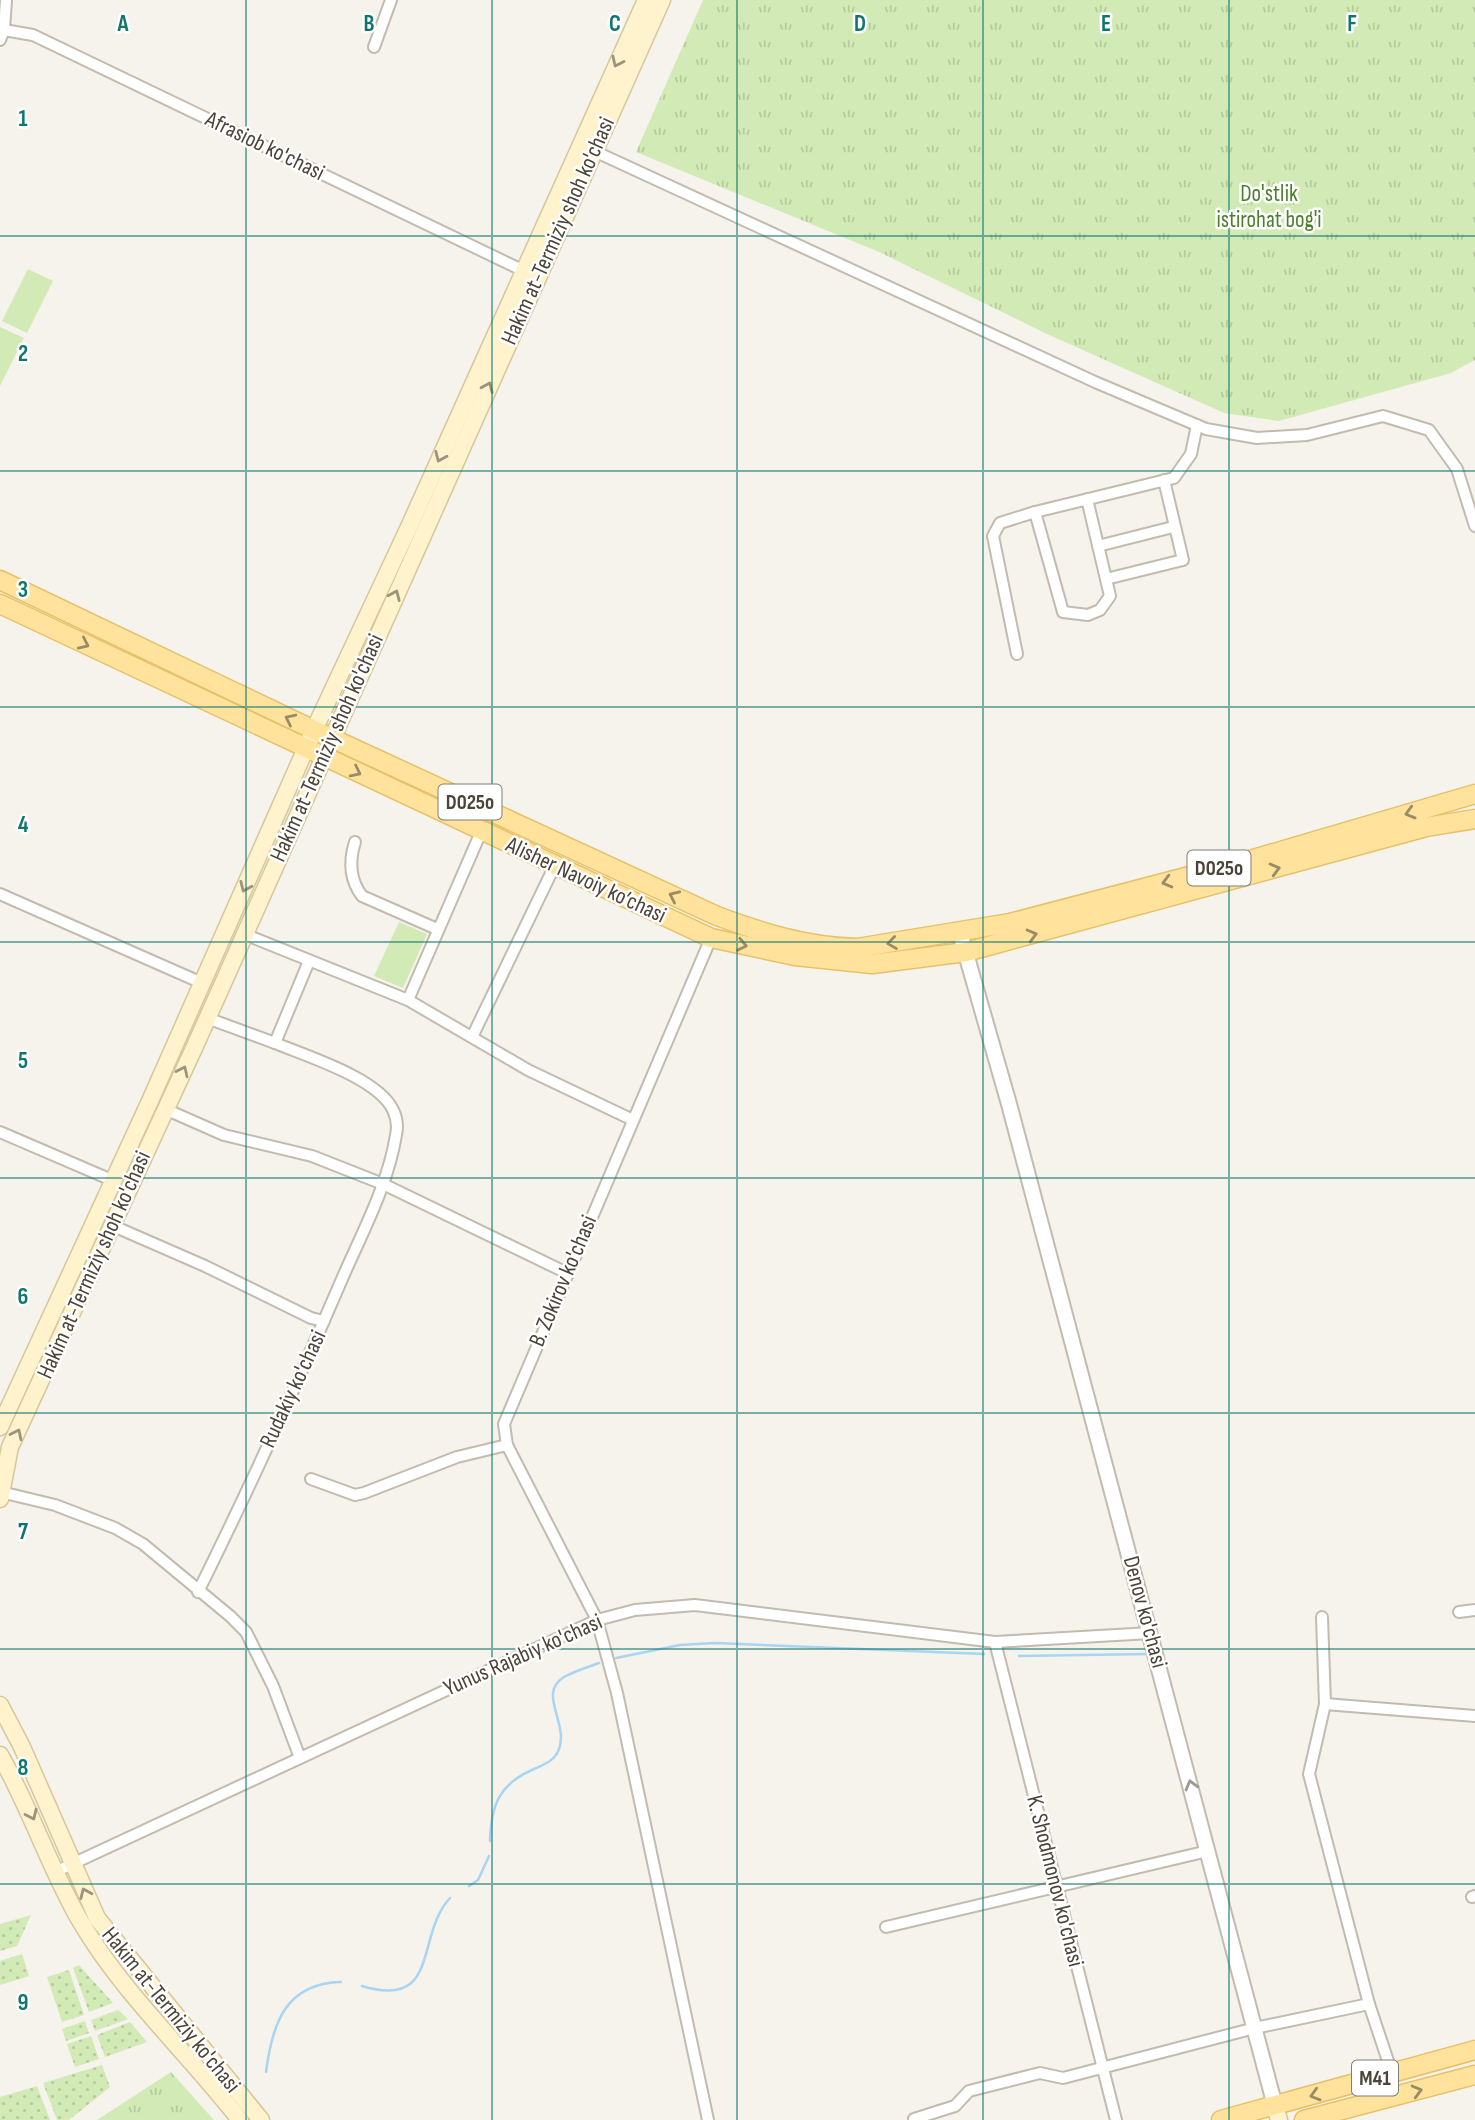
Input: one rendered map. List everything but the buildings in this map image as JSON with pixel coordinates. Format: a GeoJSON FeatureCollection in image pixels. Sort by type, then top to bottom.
{"type":"FeatureCollection","features":[{"type":"Feature","properties":{"kind":"main road","name":"Hakim at-Termiziy shoh ko'chasi"},"geometry":{"type":"LineString","coordinates":[[0,1427],[114,1181],[314,730],[409,527],[522,270],[646,0]]}},
{"type":"Feature","properties":{"kind":"main road","name":"Hakim at-Termiziy shoh ko'chasi"},"geometry":{"type":"LineString","coordinates":[[0,1499],[10,1447],[207,1018],[662,0]]}},
{"type":"Feature","properties":{"kind":"main road","name":"Alisher Navoiy ko’chasi"},"geometry":{"type":"LineString","coordinates":[[0,580],[331,738],[717,916],[763,933],[824,946],[857,948],[960,933]]}},
{"type":"Feature","properties":{"kind":"main road","name":"Alisher Navoiy ko’chasi"},"geometry":{"type":"LineString","coordinates":[[0,604],[711,938],[795,956],[872,964],[966,952]]}},
{"type":"Feature","properties":{"kind":"main road"},"geometry":{"type":"LineString","coordinates":[[43,625],[52,605]]}},
{"type":"Feature","properties":{"kind":"main road","name":"D025o"},"geometry":{"type":"LineString","coordinates":[[960,933],[1010,923],[1243,862],[1475,794]]}},
{"type":"Feature","properties":{"kind":"main road","name":"D025o"},"geometry":{"type":"LineString","coordinates":[[966,952],[1426,827],[1475,819]]}},
{"type":"Feature","properties":{"kind":"main road","name":"Hakim at-Termiziy ko'chasi"},"geometry":{"type":"LineString","coordinates":[[0,1705],[22,1747],[81,1922],[110,1966],[240,2120]]}},
{"type":"Feature","properties":{"kind":"main road","name":"Hakim at-Termiziy ko'chasi"},"geometry":{"type":"LineString","coordinates":[[0,1755],[65,1868],[112,1940],[261,2120]]}},
{"type":"Feature","properties":{"kind":"main road","name":"M41"},"geometry":{"type":"LineString","coordinates":[[1222,2120],[1277,2113],[1392,2073],[1475,2050]]}},
{"type":"Feature","properties":{"kind":"main road","name":"M41"},"geometry":{"type":"LineString","coordinates":[[1304,2120],[1475,2075]]}},
{"type":"Feature","properties":{"kind":"street"},"geometry":{"type":"LineString","coordinates":[[2,35],[6,0]]}},
{"type":"Feature","properties":{"kind":"street"},"geometry":{"type":"LineString","coordinates":[[374,47],[391,0]]}},
{"type":"Feature","properties":{"kind":"street","name":"Afrasiob ko'chasi"},"geometry":{"type":"LineString","coordinates":[[2,35],[33,35],[522,270]]}},
{"type":"Feature","properties":{"kind":"street"},"geometry":{"type":"LineString","coordinates":[[594,151],[1096,382],[1197,425],[1257,438],[1307,435],[1383,416],[1429,430],[1457,470],[1475,526]]}},
{"type":"Feature","properties":{"kind":"street"},"geometry":{"type":"LineString","coordinates":[[1017,654],[993,536],[1000,523],[1174,478],[1191,454],[1197,425]]}},
{"type":"Feature","properties":{"kind":"street"},"geometry":{"type":"LineString","coordinates":[[1106,579],[1183,560],[1173,527],[1164,480]]}},
{"type":"Feature","properties":{"kind":"street"},"geometry":{"type":"LineString","coordinates":[[1035,512],[1063,612],[1088,615],[1100,610],[1110,596],[1087,499]]}},
{"type":"Feature","properties":{"kind":"street"},"geometry":{"type":"LineString","coordinates":[[1098,546],[1173,527]]}},
{"type":"Feature","properties":{"kind":"street"},"geometry":{"type":"LineString","coordinates":[[408,1000],[481,832]]}},
{"type":"Feature","properties":{"kind":"street"},"geometry":{"type":"LineString","coordinates":[[355,842],[349,859],[356,888],[362,896],[437,929]]}},
{"type":"Feature","properties":{"kind":"street"},"geometry":{"type":"LineString","coordinates":[[472,1035],[555,865]]}},
{"type":"Feature","properties":{"kind":"street"},"geometry":{"type":"LineString","coordinates":[[0,894],[202,983]]}},
{"type":"Feature","properties":{"kind":"street","name":"Denov ko'chasi"},"geometry":{"type":"LineString","coordinates":[[960,933],[1009,1104],[1277,2113]]}},
{"type":"Feature","properties":{"kind":"street"},"geometry":{"type":"LineString","coordinates":[[244,934],[408,1000],[528,1070],[633,1120]]}},
{"type":"Feature","properties":{"kind":"street","name":"B. Zokirov ko'chasi"},"geometry":{"type":"LineString","coordinates":[[708,2120],[617,1693],[597,1620],[507,1445],[504,1424],[507,1411],[711,938]]}},
{"type":"Feature","properties":{"kind":"street"},"geometry":{"type":"LineString","coordinates":[[275,1043],[309,961]]}},
{"type":"Feature","properties":{"kind":"street","name":"Rudakiy ko'chasi"},"geometry":{"type":"LineString","coordinates":[[198,1592],[324,1321],[383,1184],[397,1134],[397,1121],[392,1108],[382,1095],[355,1078],[275,1043],[207,1018]]}},
{"type":"Feature","properties":{"kind":"street"},"geometry":{"type":"LineString","coordinates":[[165,1109],[224,1135],[312,1156],[383,1184],[567,1273]]}},
{"type":"Feature","properties":{"kind":"street"},"geometry":{"type":"LineString","coordinates":[[0,1132],[114,1181]]}},
{"type":"Feature","properties":{"kind":"street"},"geometry":{"type":"LineString","coordinates":[[111,1225],[324,1321]]}},
{"type":"Feature","properties":{"kind":"street"},"geometry":{"type":"LineString","coordinates":[[311,1479],[355,1495],[457,1457],[507,1445]]}},
{"type":"Feature","properties":{"kind":"street"},"geometry":{"type":"LineString","coordinates":[[1,1492],[55,1505],[116,1528],[144,1544],[246,1632],[273,1686],[300,1758]]}},
{"type":"Feature","properties":{"kind":"street","name":"Yunus Rajabiy ko'chasi"},"geometry":{"type":"LineString","coordinates":[[65,1868],[597,1620],[635,1610],[695,1605],[995,1642],[1151,1633]]}},
{"type":"Feature","properties":{"kind":"street"},"geometry":{"type":"LineString","coordinates":[[1459,1612],[1475,1610]]}},
{"type":"Feature","properties":{"kind":"street"},"geometry":{"type":"LineString","coordinates":[[1322,1617],[1325,1704],[1309,1773],[1369,2004],[1392,2073]]}},
{"type":"Feature","properties":{"kind":"street","name":"K. Shodmonov ko'chasi"},"geometry":{"type":"LineString","coordinates":[[995,1642],[1115,2120]]}},
{"type":"Feature","properties":{"kind":"street"},"geometry":{"type":"LineString","coordinates":[[1325,1704],[1475,1716]]}},
{"type":"Feature","properties":{"kind":"street"},"geometry":{"type":"LineString","coordinates":[[886,1927],[1208,1851]]}},
{"type":"Feature","properties":{"kind":"street"},"geometry":{"type":"LineString","coordinates":[[914,2119],[955,2106],[970,2091],[1040,2073],[1063,2078],[1255,2028],[1369,2004]]}},
{"type":"Feature","properties":{"kind":"green space","name":"Do'stlik istirohat bog'i"},"geometry":{"type":"Polygon","coordinates":[[[703,0],[1475,0],[1475,360],[1451,373],[1279,421],[1224,413],[1047,334],[879,252],[636,152],[703,0]]]}},
{"type":"Feature","properties":{"kind":"green space"},"geometry":{"type":"Polygon","coordinates":[[[28,269],[53,281],[27,333],[2,321],[28,269]]]}},
{"type":"Feature","properties":{"kind":"green space"},"geometry":{"type":"Polygon","coordinates":[[[0,327],[24,338],[0,386],[0,327]]]}},
{"type":"Feature","properties":{"kind":"green space"},"geometry":{"type":"Polygon","coordinates":[[[399,922],[427,934],[403,988],[374,976],[399,922]]]}},
{"type":"Feature","properties":{"kind":"green space"},"geometry":{"type":"Polygon","coordinates":[[[31,1915],[17,1946],[0,1951],[0,1924],[31,1915]]]}},
{"type":"Feature","properties":{"kind":"green space"},"geometry":{"type":"Polygon","coordinates":[[[22,1954],[29,1976],[0,1985],[0,1961],[22,1954]]]}},
{"type":"Feature","properties":{"kind":"green space"},"geometry":{"type":"Polygon","coordinates":[[[79,1965],[113,2003],[89,2012],[73,1968],[79,1965]]]}},
{"type":"Feature","properties":{"kind":"green space"},"geometry":{"type":"Polygon","coordinates":[[[69,1970],[84,2015],[62,2022],[47,1977],[69,1970]]]}},
{"type":"Feature","properties":{"kind":"green space"},"geometry":{"type":"Polygon","coordinates":[[[118,2010],[128,2019],[95,2031],[91,2020],[118,2010]]]}},
{"type":"Feature","properties":{"kind":"green space"},"geometry":{"type":"Polygon","coordinates":[[[85,2021],[89,2033],[66,2041],[62,2029],[85,2021]]]}},
{"type":"Feature","properties":{"kind":"green space"},"geometry":{"type":"Polygon","coordinates":[[[130,2022],[147,2042],[105,2057],[97,2035],[130,2022]]]}},
{"type":"Feature","properties":{"kind":"green space"},"geometry":{"type":"Polygon","coordinates":[[[91,2036],[99,2059],[75,2067],[67,2044],[91,2036]]]}},
{"type":"Feature","properties":{"kind":"green space"},"geometry":{"type":"Polygon","coordinates":[[[102,2065],[110,2087],[69,2120],[57,2120],[43,2083],[102,2065]]]}},
{"type":"Feature","properties":{"kind":"green space"},"geometry":{"type":"Polygon","coordinates":[[[171,2072],[214,2120],[97,2120],[171,2072]]]}},
{"type":"Feature","properties":{"kind":"green space"},"geometry":{"type":"Polygon","coordinates":[[[37,2086],[50,2120],[0,2120],[0,2097],[37,2086]]]}},
{"type":"Feature","properties":{"kind":"waterway"},"geometry":{"type":"LineString","coordinates":[[616,1658],[680,1645],[715,1643],[984,1654]]}},
{"type":"Feature","properties":{"kind":"waterway"},"geometry":{"type":"LineString","coordinates":[[1019,1656],[1148,1654]]}},
{"type":"Feature","properties":{"kind":"waterway"},"geometry":{"type":"LineString","coordinates":[[490,1841],[495,1806],[505,1789],[522,1775],[546,1764],[556,1755],[561,1734],[553,1702],[556,1684],[568,1675],[599,1663]]}},
{"type":"Feature","properties":{"kind":"waterway"},"geometry":{"type":"LineString","coordinates":[[469,1886],[478,1880],[489,1856]]}},
{"type":"Feature","properties":{"kind":"waterway"},"geometry":{"type":"LineString","coordinates":[[362,1986],[387,1991],[404,1988],[415,1978],[439,1913],[450,1898]]}},
{"type":"Feature","properties":{"kind":"waterway"},"geometry":{"type":"LineString","coordinates":[[266,2072],[272,2038],[285,2010],[294,1999],[306,1990],[322,1984],[341,1982]]}}]}
